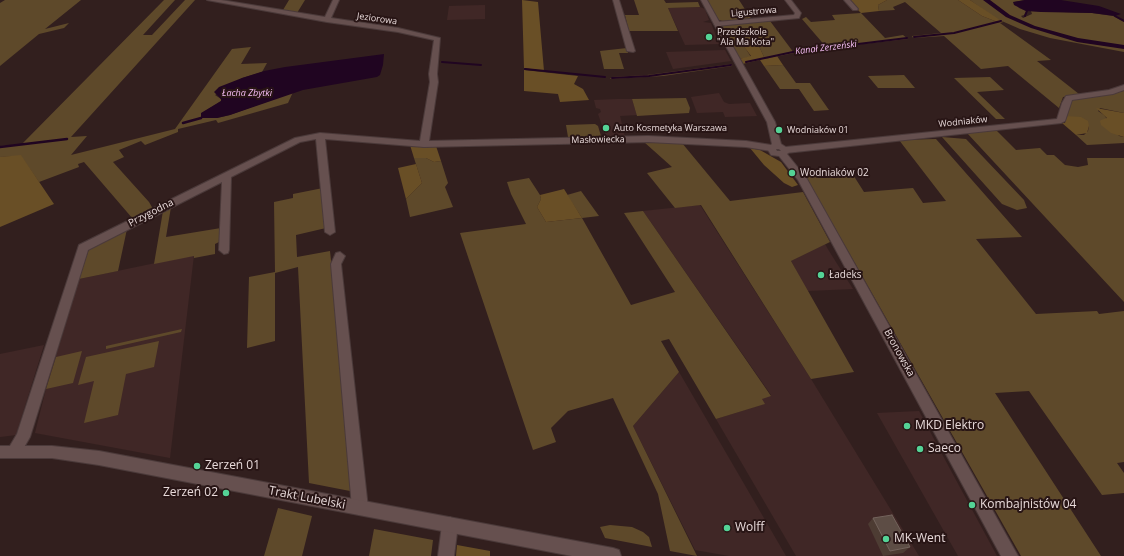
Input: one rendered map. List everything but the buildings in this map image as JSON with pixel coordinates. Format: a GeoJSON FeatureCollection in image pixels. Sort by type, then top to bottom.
{"type":"FeatureCollection","features":[{"type":"Feature","properties":{"kind":"street","name":"Jeziorowa"},"geometry":{"type":"LineString","coordinates":[[210,0],[327,20],[398,30],[438,39],[433,74],[434,82],[424,144]]}},
{"type":"Feature","properties":{"kind":"street"},"geometry":{"type":"LineString","coordinates":[[327,20],[336,0]]}},
{"type":"Feature","properties":{"kind":"street"},"geometry":{"type":"LineString","coordinates":[[616,0],[631,51]]}},
{"type":"Feature","properties":{"kind":"street","name":"Bronowska"},"geometry":{"type":"LineString","coordinates":[[704,0],[771,122],[779,150],[797,172],[807,188],[1010,556]]}},
{"type":"Feature","properties":{"kind":"street","name":"Ligustrowa"},"geometry":{"type":"LineString","coordinates":[[717,24],[797,17],[798,13],[788,0]]}},
{"type":"Feature","properties":{"kind":"street"},"geometry":{"type":"LineString","coordinates":[[847,0],[856,9]]}},
{"type":"Feature","properties":{"kind":"street","name":"Wodniaków"},"geometry":{"type":"LineString","coordinates":[[779,150],[1061,121],[1069,98],[1110,92],[1124,87]]}},
{"type":"Feature","properties":{"kind":"street"},"geometry":{"type":"LineString","coordinates":[[320,136],[330,232]]}},
{"type":"Feature","properties":{"kind":"street","name":"Przygodna"},"geometry":{"type":"LineString","coordinates":[[7,452],[23,437],[83,248],[288,144],[307,137],[320,136],[424,144]]}},
{"type":"Feature","properties":{"kind":"street","name":"Masłowiecka"},"geometry":{"type":"LineString","coordinates":[[424,144],[622,139],[746,144],[779,150]]}},
{"type":"Feature","properties":{"kind":"street"},"geometry":{"type":"LineString","coordinates":[[224,250],[228,178],[226,176]]}},
{"type":"Feature","properties":{"kind":"street"},"geometry":{"type":"LineString","coordinates":[[340,256],[336,264],[360,508]]}},
{"type":"Feature","properties":{"kind":"street","name":"Trakt Lubelski"},"geometry":{"type":"LineString","coordinates":[[7,452],[52,452],[99,458],[613,556]]}},
{"type":"Feature","properties":{"kind":"street"},"geometry":{"type":"LineString","coordinates":[[446,556],[450,525]]}},
{"type":"Feature","properties":{"kind":"shaded area"},"geometry":{"type":"Polygon","coordinates":[[[5,0],[81,0],[45,29],[69,23],[64,28],[39,34],[0,66],[0,3],[5,0]]]}},
{"type":"Feature","properties":{"kind":"shaded area"},"geometry":{"type":"Polygon","coordinates":[[[164,0],[175,0],[143,35],[152,35],[185,0],[195,0],[71,137],[87,136],[71,155],[175,129],[232,49],[251,47],[241,64],[267,63],[262,72],[242,78],[215,95],[221,99],[221,101],[202,113],[201,118],[217,118],[230,115],[293,92],[288,103],[218,123],[216,120],[178,129],[178,132],[145,145],[141,141],[119,150],[124,157],[113,162],[149,202],[153,209],[133,219],[84,162],[78,164],[79,167],[39,182],[21,156],[0,157],[0,146],[22,144],[164,0]]]}},
{"type":"Feature","properties":{"kind":"shaded area"},"geometry":{"type":"Polygon","coordinates":[[[289,0],[305,0],[297,13],[283,10],[289,0]]]}},
{"type":"Feature","properties":{"kind":"shaded area"},"geometry":{"type":"Polygon","coordinates":[[[522,0],[538,2],[544,71],[524,68],[522,0]]]}},
{"type":"Feature","properties":{"kind":"shaded area"},"geometry":{"type":"Polygon","coordinates":[[[634,0],[664,0],[666,3],[698,2],[700,7],[668,8],[678,31],[629,31],[625,15],[639,15],[634,0]]]}},
{"type":"Feature","properties":{"kind":"shaded area"},"geometry":{"type":"Polygon","coordinates":[[[707,0],[739,0],[752,20],[726,22],[719,20],[707,0]]]}},
{"type":"Feature","properties":{"kind":"shaded area"},"geometry":{"type":"Polygon","coordinates":[[[848,0],[887,0],[878,5],[879,11],[861,13],[848,0]]]}},
{"type":"Feature","properties":{"kind":"shaded area"},"geometry":{"type":"Polygon","coordinates":[[[887,0],[958,0],[982,16],[1000,23],[1051,60],[1037,61],[1079,94],[1063,97],[1059,108],[1008,66],[981,69],[944,36],[913,38],[912,36],[941,33],[905,2],[893,7],[895,10],[879,11],[878,5],[887,0]]]}},
{"type":"Feature","properties":{"kind":"shaded area"},"geometry":{"type":"Polygon","coordinates":[[[958,0],[970,0],[1003,22],[1000,23],[982,16],[958,0]]]}},
{"type":"Feature","properties":{"kind":"shaded area"},"geometry":{"type":"Polygon","coordinates":[[[970,0],[1025,0],[1014,2],[1019,8],[1026,11],[1024,15],[1021,16],[1023,18],[1032,14],[1031,11],[1092,13],[1113,16],[1124,22],[1124,52],[1050,38],[1020,29],[995,18],[970,0]]]}},
{"type":"Feature","properties":{"kind":"shaded area"},"geometry":{"type":"Polygon","coordinates":[[[485,5],[485,19],[447,20],[449,6],[485,5]]]}},
{"type":"Feature","properties":{"kind":"shaded area"},"geometry":{"type":"Polygon","coordinates":[[[700,7],[705,9],[709,20],[703,22],[711,23],[719,44],[685,45],[668,8],[700,7]]]}},
{"type":"Feature","properties":{"kind":"shaded area"},"geometry":{"type":"Polygon","coordinates":[[[861,13],[885,38],[903,35],[908,39],[827,48],[802,19],[806,17],[811,22],[835,20],[832,15],[861,13]]]}},
{"type":"Feature","properties":{"kind":"shaded area"},"geometry":{"type":"Polygon","coordinates":[[[770,21],[794,53],[765,59],[757,42],[749,39],[744,46],[751,57],[739,59],[720,25],[770,21]]]}},
{"type":"Feature","properties":{"kind":"shaded area"},"geometry":{"type":"Polygon","coordinates":[[[745,39],[757,42],[765,59],[777,56],[783,65],[764,66],[760,60],[742,64],[739,59],[751,56],[745,48],[743,41],[745,39]]]}},
{"type":"Feature","properties":{"kind":"shaded area"},"geometry":{"type":"Polygon","coordinates":[[[627,48],[628,53],[619,53],[624,69],[604,69],[600,51],[627,48]]]}},
{"type":"Feature","properties":{"kind":"shaded area"},"geometry":{"type":"Polygon","coordinates":[[[725,50],[731,61],[673,69],[666,52],[725,50]]]}},
{"type":"Feature","properties":{"kind":"shaded area"},"geometry":{"type":"Polygon","coordinates":[[[731,64],[732,66],[663,76],[610,79],[612,77],[647,75],[731,64]]]}},
{"type":"Feature","properties":{"kind":"shaded area"},"geometry":{"type":"Polygon","coordinates":[[[783,65],[796,83],[810,83],[829,110],[814,111],[799,89],[780,89],[764,66],[783,65]]]}},
{"type":"Feature","properties":{"kind":"shaded area"},"geometry":{"type":"Polygon","coordinates":[[[524,70],[578,76],[574,84],[583,89],[589,100],[560,102],[558,94],[524,91],[524,70]]]}},
{"type":"Feature","properties":{"kind":"shaded area"},"geometry":{"type":"Polygon","coordinates":[[[904,75],[915,88],[878,88],[868,76],[904,75]]]}},
{"type":"Feature","properties":{"kind":"shaded area"},"geometry":{"type":"Polygon","coordinates":[[[990,77],[1004,90],[977,92],[1005,119],[996,119],[954,78],[990,77]]]}},
{"type":"Feature","properties":{"kind":"shaded area"},"geometry":{"type":"Polygon","coordinates":[[[1124,91],[1124,113],[1100,108],[1098,111],[1104,115],[1119,136],[1124,137],[1124,143],[1087,145],[1076,135],[1084,135],[1088,131],[1089,126],[1066,116],[1071,100],[1124,91]]]}},
{"type":"Feature","properties":{"kind":"shaded area"},"geometry":{"type":"Polygon","coordinates":[[[719,93],[724,102],[729,104],[750,103],[757,116],[725,117],[723,112],[697,113],[691,97],[719,93]]]}},
{"type":"Feature","properties":{"kind":"shaded area"},"geometry":{"type":"Polygon","coordinates":[[[686,98],[690,108],[689,113],[637,116],[632,99],[686,98]]]}},
{"type":"Feature","properties":{"kind":"shaded area"},"geometry":{"type":"Polygon","coordinates":[[[632,99],[637,115],[620,116],[625,137],[608,137],[606,136],[598,114],[601,112],[600,109],[596,108],[594,100],[632,99]]]}},
{"type":"Feature","properties":{"kind":"shaded area"},"geometry":{"type":"Polygon","coordinates":[[[1096,108],[1124,113],[1124,137],[1111,133],[1101,125],[1100,121],[1107,118],[1096,108]]]}},
{"type":"Feature","properties":{"kind":"shaded area"},"geometry":{"type":"Polygon","coordinates":[[[1066,116],[1081,117],[1088,121],[1089,126],[1087,133],[1076,135],[1062,123],[1065,123],[1066,116]]]}},
{"type":"Feature","properties":{"kind":"shaded area"},"geometry":{"type":"Polygon","coordinates":[[[595,124],[598,126],[601,136],[568,137],[566,125],[595,124]]]}},
{"type":"Feature","properties":{"kind":"shaded area"},"geometry":{"type":"Polygon","coordinates":[[[996,130],[1016,150],[1040,148],[1047,155],[1054,155],[1065,165],[1078,167],[1088,165],[1087,158],[1124,158],[1124,302],[967,133],[996,130]]]}},
{"type":"Feature","properties":{"kind":"shaded area"},"geometry":{"type":"Polygon","coordinates":[[[942,137],[966,139],[1024,200],[1027,208],[1017,210],[1002,204],[942,137]]]}},
{"type":"Feature","properties":{"kind":"shaded area"},"geometry":{"type":"Polygon","coordinates":[[[936,139],[1022,237],[976,239],[1036,314],[1097,311],[1099,314],[1124,311],[1124,462],[1117,463],[1124,473],[1124,493],[1102,495],[1029,391],[995,393],[1101,556],[1021,556],[805,175],[828,174],[827,171],[850,170],[864,192],[913,188],[923,203],[946,201],[899,140],[936,139]]]}},
{"type":"Feature","properties":{"kind":"shaded area"},"geometry":{"type":"Polygon","coordinates":[[[644,142],[682,143],[730,201],[803,192],[830,242],[791,261],[854,372],[811,379],[701,205],[675,208],[647,173],[672,167],[644,142]]]}},
{"type":"Feature","properties":{"kind":"shaded area"},"geometry":{"type":"Polygon","coordinates":[[[410,145],[436,146],[441,161],[434,162],[426,158],[414,158],[410,145]]]}},
{"type":"Feature","properties":{"kind":"shaded area"},"geometry":{"type":"Polygon","coordinates":[[[750,148],[760,150],[781,162],[798,185],[792,187],[784,183],[764,165],[750,148]]]}},
{"type":"Feature","properties":{"kind":"shaded area"},"geometry":{"type":"Polygon","coordinates":[[[21,155],[54,204],[0,227],[0,157],[21,155]]]}},
{"type":"Feature","properties":{"kind":"shaded area"},"geometry":{"type":"Polygon","coordinates":[[[414,158],[426,158],[434,162],[441,161],[448,183],[445,187],[453,207],[410,217],[406,199],[422,183],[414,158]]]}},
{"type":"Feature","properties":{"kind":"shaded area"},"geometry":{"type":"Polygon","coordinates":[[[416,164],[422,183],[406,199],[398,168],[416,164]]]}},
{"type":"Feature","properties":{"kind":"shaded area"},"geometry":{"type":"Polygon","coordinates":[[[529,178],[540,195],[541,199],[537,207],[546,222],[582,218],[631,305],[675,292],[624,213],[643,211],[771,396],[762,399],[765,404],[716,419],[669,339],[661,341],[679,372],[633,426],[697,556],[670,551],[658,494],[613,398],[568,411],[551,428],[556,442],[533,450],[460,233],[526,224],[511,194],[507,182],[529,178]]]}},
{"type":"Feature","properties":{"kind":"shaded area"},"geometry":{"type":"Polygon","coordinates":[[[323,188],[326,228],[296,235],[297,257],[330,251],[346,402],[350,491],[309,483],[298,267],[275,273],[275,341],[247,348],[249,277],[275,272],[274,202],[293,198],[293,194],[323,188]]]}},
{"type":"Feature","properties":{"kind":"shaded area"},"geometry":{"type":"Polygon","coordinates":[[[564,189],[582,218],[546,222],[537,207],[541,199],[540,195],[564,189]]]}},
{"type":"Feature","properties":{"kind":"shaded area"},"geometry":{"type":"Polygon","coordinates":[[[581,191],[599,216],[582,218],[567,195],[581,191]]]}},
{"type":"Feature","properties":{"kind":"shaded area"},"geometry":{"type":"Polygon","coordinates":[[[700,205],[811,379],[919,556],[796,556],[716,419],[764,404],[761,399],[771,395],[643,211],[700,205]]]}},
{"type":"Feature","properties":{"kind":"shaded area"},"geometry":{"type":"Polygon","coordinates":[[[171,207],[166,237],[221,228],[219,242],[215,244],[215,254],[194,258],[194,256],[154,264],[163,211],[171,207]]]}},
{"type":"Feature","properties":{"kind":"shaded area"},"geometry":{"type":"Polygon","coordinates":[[[127,229],[118,271],[79,279],[89,249],[127,229]]]}},
{"type":"Feature","properties":{"kind":"shaded area","name":"Ładeks"},"geometry":{"type":"Polygon","coordinates":[[[825,244],[853,289],[807,291],[791,261],[825,244]]]}},
{"type":"Feature","properties":{"kind":"shaded area"},"geometry":{"type":"Polygon","coordinates":[[[194,255],[170,458],[35,433],[46,389],[79,279],[194,255]]]}},
{"type":"Feature","properties":{"kind":"shaded area"},"geometry":{"type":"Polygon","coordinates":[[[182,329],[181,332],[106,349],[106,346],[182,329]]]}},
{"type":"Feature","properties":{"kind":"shaded area"},"geometry":{"type":"Polygon","coordinates":[[[159,341],[154,367],[126,374],[118,415],[84,423],[94,381],[78,385],[86,357],[159,341]]]}},
{"type":"Feature","properties":{"kind":"shaded area"},"geometry":{"type":"Polygon","coordinates":[[[44,345],[16,435],[0,437],[0,354],[44,345]]]}},
{"type":"Feature","properties":{"kind":"shaded area"},"geometry":{"type":"Polygon","coordinates":[[[82,351],[73,383],[46,389],[56,357],[82,351]]]}},
{"type":"Feature","properties":{"kind":"shaded area"},"geometry":{"type":"Polygon","coordinates":[[[679,372],[786,556],[729,556],[695,550],[633,426],[679,372]]]}},
{"type":"Feature","properties":{"kind":"shaded area"},"geometry":{"type":"Polygon","coordinates":[[[919,411],[997,556],[958,556],[877,413],[919,411]]]}},
{"type":"Feature","properties":{"kind":"shaded area"},"geometry":{"type":"Polygon","coordinates":[[[278,508],[312,516],[302,556],[264,556],[278,508]]]}},
{"type":"Feature","properties":{"kind":"shaded area"},"geometry":{"type":"Polygon","coordinates":[[[610,525],[632,527],[643,532],[649,537],[652,547],[605,538],[600,527],[610,525]]]}},
{"type":"Feature","properties":{"kind":"shaded area"},"geometry":{"type":"Polygon","coordinates":[[[374,529],[433,540],[431,556],[369,556],[374,529]]]}},
{"type":"Feature","properties":{"kind":"shaded area"},"geometry":{"type":"Polygon","coordinates":[[[457,545],[490,551],[490,556],[456,556],[457,545]]]}},
{"type":"Feature","properties":{"kind":"water"},"geometry":{"type":"Polygon","coordinates":[[[1025,0],[1061,0],[1099,6],[1121,14],[1115,16],[1092,13],[1026,11],[1014,5],[1013,2],[1025,0]]]}},
{"type":"Feature","properties":{"kind":"water","name":"Łacha Zbytki"},"geometry":{"type":"Polygon","coordinates":[[[384,54],[380,75],[377,77],[303,90],[230,115],[217,118],[201,118],[201,113],[221,101],[221,99],[214,92],[219,87],[242,78],[264,71],[285,67],[384,54]]]}},
{"type":"Feature","properties":{"kind":"waterway"},"geometry":{"type":"LineString","coordinates":[[986,0],[1008,16],[1033,27],[1077,40],[1124,47]]}},
{"type":"Feature","properties":{"kind":"waterway","name":"Kanał Zerzeński"},"geometry":{"type":"LineString","coordinates":[[1025,16],[1027,11]]}},
{"type":"Feature","properties":{"kind":"waterway"},"geometry":{"type":"LineString","coordinates":[[1115,16],[1124,21]]}},
{"type":"Feature","properties":{"kind":"waterway","name":"Kanał Zerzeński"},"geometry":{"type":"LineString","coordinates":[[914,37],[954,33],[1001,21]]}},
{"type":"Feature","properties":{"kind":"waterway","name":"Kanał Zerzeński"},"geometry":{"type":"LineString","coordinates":[[746,62],[793,52],[907,38]]}},
{"type":"Feature","properties":{"kind":"waterway","name":"Kanał Zerzeński"},"geometry":{"type":"LineString","coordinates":[[442,62],[481,65]]}},
{"type":"Feature","properties":{"kind":"waterway","name":"Kanał Zerzeński"},"geometry":{"type":"LineString","coordinates":[[612,78],[649,76],[731,65]]}},
{"type":"Feature","properties":{"kind":"waterway","name":"Kanał Zerzeński"},"geometry":{"type":"LineString","coordinates":[[525,69],[605,77]]}},
{"type":"Feature","properties":{"kind":"waterway","name":"Kanał Zerzeński"},"geometry":{"type":"LineString","coordinates":[[183,123],[201,118]]}},
{"type":"Feature","properties":{"kind":"waterway","name":"Kanał Zerzeński"},"geometry":{"type":"LineString","coordinates":[[0,147],[67,139]]}},
{"type":"Feature","properties":{"kind":"place","name":"Przedszkole \"Ala Ma Kota\""},"geometry":{"type":"Point","coordinates":[709,37]}},
{"type":"Feature","properties":{"kind":"place","name":"Auto Kosmetyka Warszawa"},"geometry":{"type":"Point","coordinates":[606,128]}},
{"type":"Feature","properties":{"kind":"place","name":"Wodniaków 01"},"geometry":{"type":"Point","coordinates":[779,130]}},
{"type":"Feature","properties":{"kind":"place","name":"Wodniaków 02"},"geometry":{"type":"Point","coordinates":[792,173]}},
{"type":"Feature","properties":{"kind":"place","name":"Ładeks"},"geometry":{"type":"Point","coordinates":[821,275]}},
{"type":"Feature","properties":{"kind":"place","name":"MKD Elektro"},"geometry":{"type":"Point","coordinates":[907,426]}},
{"type":"Feature","properties":{"kind":"place","name":"Saeco"},"geometry":{"type":"Point","coordinates":[920,449]}},
{"type":"Feature","properties":{"kind":"place","name":"Zerzeń 01"},"geometry":{"type":"Point","coordinates":[197,466]}},
{"type":"Feature","properties":{"kind":"place","name":"Zerzeń 02"},"geometry":{"type":"Point","coordinates":[226,493]}},
{"type":"Feature","properties":{"kind":"place","name":"Kombajnistów 04"},"geometry":{"type":"Point","coordinates":[972,505]}},
{"type":"Feature","properties":{"kind":"place","name":"Wolff"},"geometry":{"type":"Point","coordinates":[727,528]}},
{"type":"Feature","properties":{"kind":"place","name":"MK-Went"},"geometry":{"type":"Point","coordinates":[886,539]}}]}
